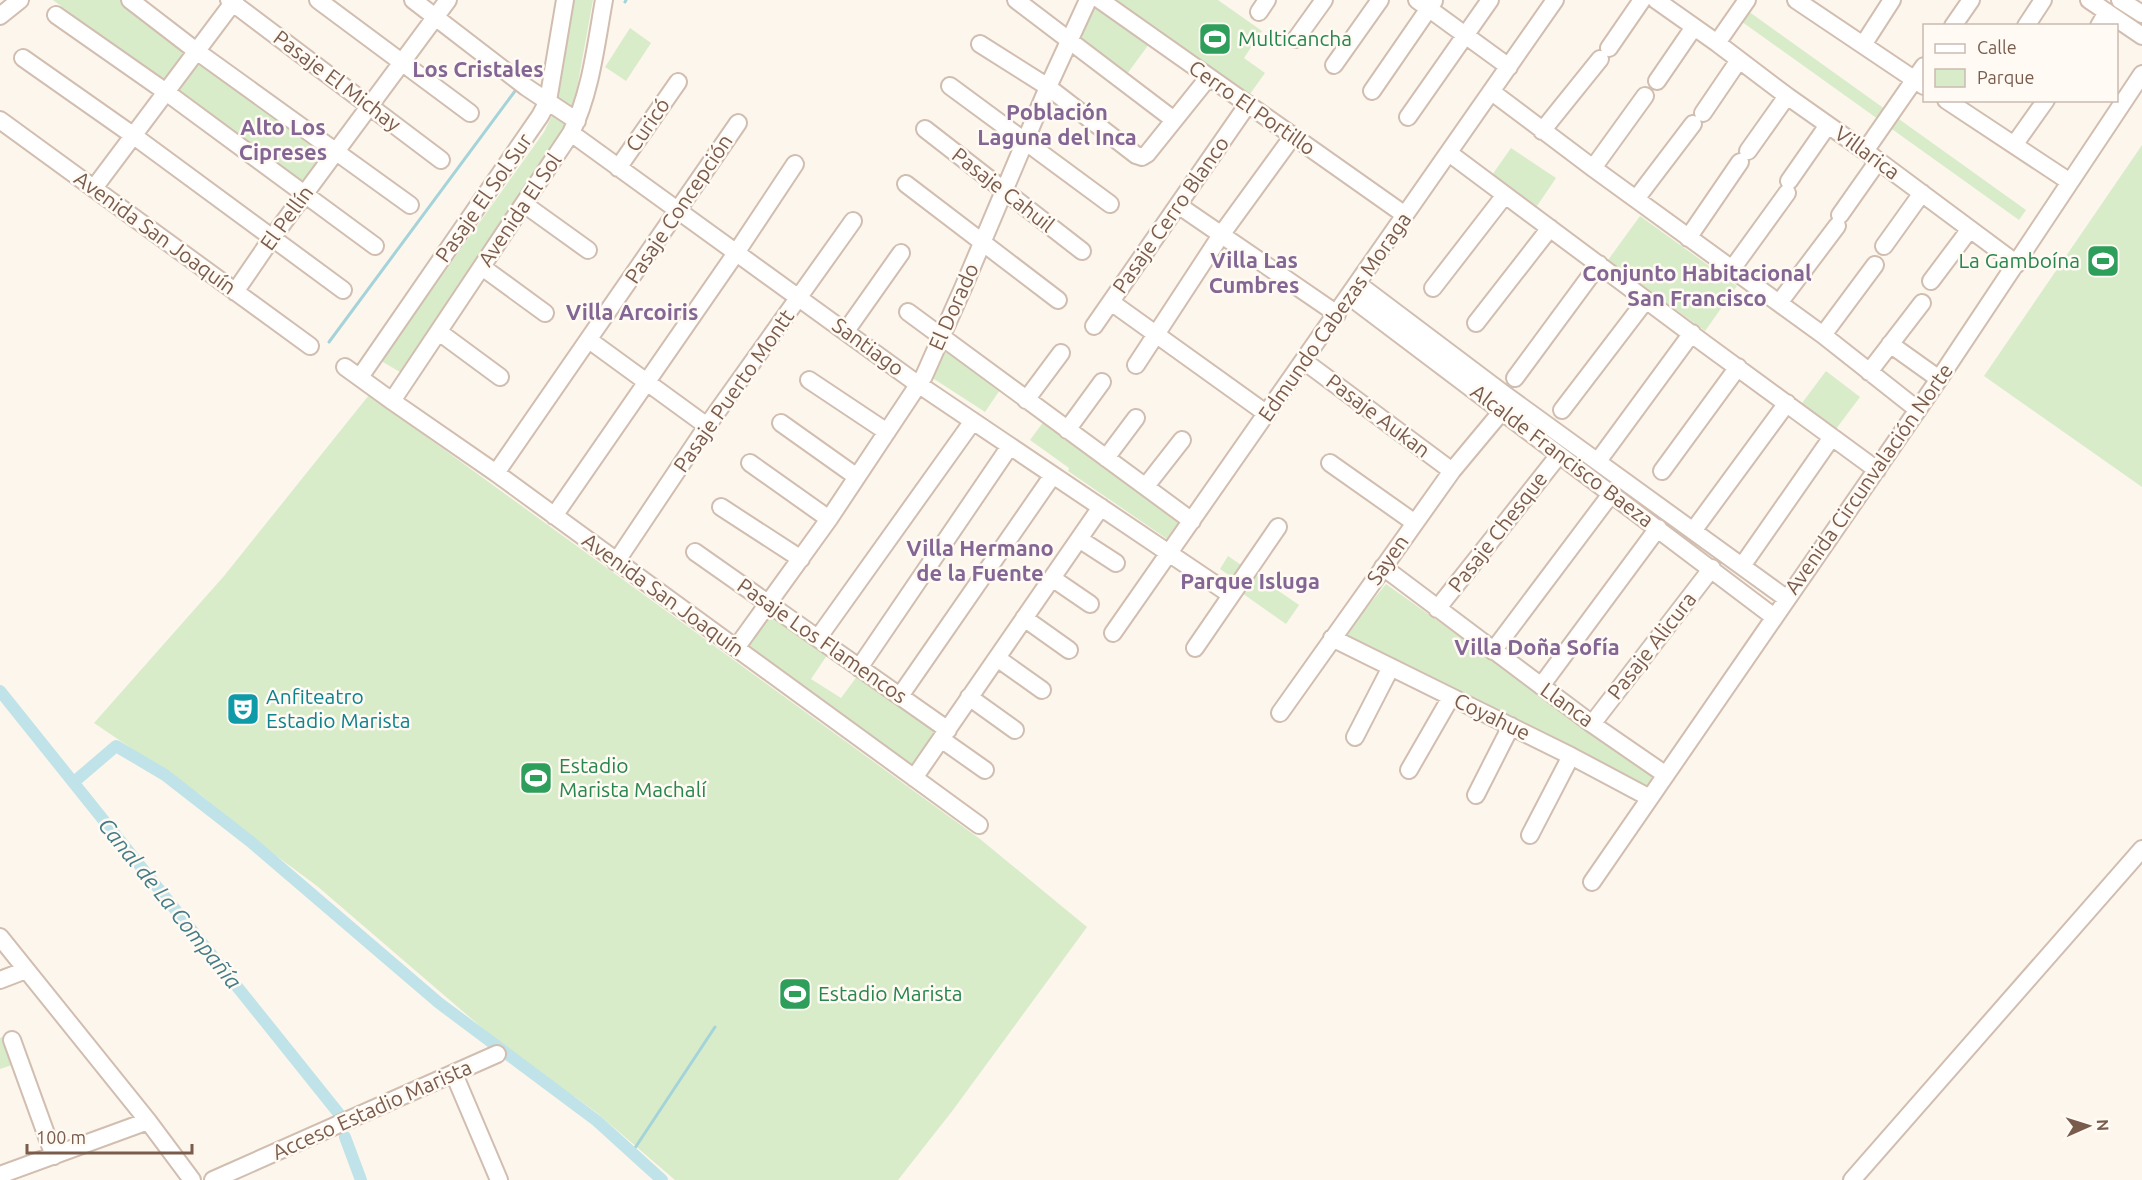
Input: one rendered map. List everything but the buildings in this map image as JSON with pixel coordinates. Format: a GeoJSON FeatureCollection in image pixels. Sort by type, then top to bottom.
{"type":"FeatureCollection","features":[{"type":"Feature","properties":{"kind":"street"},"geometry":{"type":"LineString","coordinates":[[0,16],[20,0]]}},
{"type":"Feature","properties":{"kind":"street"},"geometry":{"type":"LineString","coordinates":[[130,0],[410,206]]}},
{"type":"Feature","properties":{"kind":"street"},"geometry":{"type":"LineString","coordinates":[[318,0],[470,113]]}},
{"type":"Feature","properties":{"kind":"street","name":"Santiago"},"geometry":{"type":"LineString","coordinates":[[413,0],[526,87],[548,101],[618,168],[919,384],[1231,595]]}},
{"type":"Feature","properties":{"kind":"street","name":"El Pellín"},"geometry":{"type":"LineString","coordinates":[[235,292],[272,238],[448,0]]}},
{"type":"Feature","properties":{"kind":"street","name":"Pasaje El Sol Sur"},"geometry":{"type":"LineString","coordinates":[[360,377],[533,128],[548,101],[565,0]]}},
{"type":"Feature","properties":{"kind":"street","name":"Avenida El Sol"},"geometry":{"type":"LineString","coordinates":[[392,401],[574,127],[590,71],[604,0]]}},
{"type":"Feature","properties":{"kind":"street"},"geometry":{"type":"LineString","coordinates":[[1016,0],[1174,120]]}},
{"type":"Feature","properties":{"kind":"street","name":"El Dorado"},"geometry":{"type":"LineString","coordinates":[[736,648],[829,519],[919,384],[1088,0]]}},
{"type":"Feature","properties":{"kind":"street","name":"Cerro El Portillo"},"geometry":{"type":"LineString","coordinates":[[1100,0],[1405,215]]}},
{"type":"Feature","properties":{"kind":"street"},"geometry":{"type":"LineString","coordinates":[[1296,39],[1324,0]]}},
{"type":"Feature","properties":{"kind":"street"},"geometry":{"type":"LineString","coordinates":[[1334,65],[1380,0]]}},
{"type":"Feature","properties":{"kind":"street"},"geometry":{"type":"LineString","coordinates":[[1408,117],[1490,0]]}},
{"type":"Feature","properties":{"kind":"street","name":"Edmundo Cabezas Moraga"},"geometry":{"type":"LineString","coordinates":[[1113,633],[1555,0]]}},
{"type":"Feature","properties":{"kind":"street"},"geometry":{"type":"LineString","coordinates":[[1542,131],[1605,53],[1642,0]]}},
{"type":"Feature","properties":{"kind":"street","name":"Villarica"},"geometry":{"type":"LineString","coordinates":[[1656,0],[2017,264]]}},
{"type":"Feature","properties":{"kind":"street"},"geometry":{"type":"LineString","coordinates":[[1717,43],[1747,0]]}},
{"type":"Feature","properties":{"kind":"street"},"geometry":{"type":"LineString","coordinates":[[1779,303],[1838,221],[1872,156],[1921,77],[1863,45],[1819,6],[1796,0]]}},
{"type":"Feature","properties":{"kind":"street"},"geometry":{"type":"LineString","coordinates":[[1863,45],[1893,0]]}},
{"type":"Feature","properties":{"kind":"street"},"geometry":{"type":"LineString","coordinates":[[1954,24],[1971,0]]}},
{"type":"Feature","properties":{"kind":"street"},"geometry":{"type":"LineString","coordinates":[[2027,24],[2043,0]]}},
{"type":"Feature","properties":{"kind":"street"},"geometry":{"type":"LineString","coordinates":[[2090,0],[2103,19]]}},
{"type":"Feature","properties":{"kind":"street"},"geometry":{"type":"LineString","coordinates":[[2121,0],[2142,14]]}},
{"type":"Feature","properties":{"kind":"street"},"geometry":{"type":"LineString","coordinates":[[94,188],[232,1]]}},
{"type":"Feature","properties":{"kind":"street","name":"Pasaje El Michay"},"geometry":{"type":"LineString","coordinates":[[232,1],[441,160]]}},
{"type":"Feature","properties":{"kind":"street"},"geometry":{"type":"LineString","coordinates":[[1372,92],[1427,3],[1509,67]]}},
{"type":"Feature","properties":{"kind":"street"},"geometry":{"type":"LineString","coordinates":[[56,15],[166,92],[375,246]]}},
{"type":"Feature","properties":{"kind":"street"},"geometry":{"type":"LineString","coordinates":[[2118,26],[2142,36]]}},
{"type":"Feature","properties":{"kind":"street"},"geometry":{"type":"LineString","coordinates":[[1657,81],[1694,27]]}},
{"type":"Feature","properties":{"kind":"street"},"geometry":{"type":"LineString","coordinates":[[980,44],[1048,87],[1142,157],[1147,154],[1208,78]]}},
{"type":"Feature","properties":{"kind":"street"},"geometry":{"type":"LineString","coordinates":[[23,58],[134,136],[343,290]]}},
{"type":"Feature","properties":{"kind":"street"},"geometry":{"type":"LineString","coordinates":[[1636,199],[1739,60]]}},
{"type":"Feature","properties":{"kind":"street","name":"Avenida Circunvalación Norte"},"geometry":{"type":"LineString","coordinates":[[1592,882],[1939,380],[2142,74]]}},
{"type":"Feature","properties":{"kind":"street","name":"Curicó"},"geometry":{"type":"LineString","coordinates":[[618,168],[678,82]]}},
{"type":"Feature","properties":{"kind":"street"},"geometry":{"type":"LineString","coordinates":[[950,86],[1110,204]]}},
{"type":"Feature","properties":{"kind":"street"},"geometry":{"type":"LineString","coordinates":[[1492,92],[1542,131],[1823,335],[1918,410]]}},
{"type":"Feature","properties":{"kind":"street"},"geometry":{"type":"LineString","coordinates":[[1593,168],[1645,96]]}},
{"type":"Feature","properties":{"kind":"street"},"geometry":{"type":"LineString","coordinates":[[1688,238],[1787,96]]}},
{"type":"Feature","properties":{"kind":"street"},"geometry":{"type":"LineString","coordinates":[[1953,102],[1969,107],[2014,146],[2070,182]]}},
{"type":"Feature","properties":{"kind":"street"},"geometry":{"type":"LineString","coordinates":[[2014,146],[2045,102]]}},
{"type":"Feature","properties":{"kind":"street","name":"Pasaje Cerro Blanco"},"geometry":{"type":"LineString","coordinates":[[1094,326],[1248,104]]}},
{"type":"Feature","properties":{"kind":"street","name":"Avenida San Joaquín"},"geometry":{"type":"LineString","coordinates":[[0,120],[310,346]]}},
{"type":"Feature","properties":{"kind":"street","name":"Pasaje Concepción"},"geometry":{"type":"LineString","coordinates":[[496,473],[738,123]]}},
{"type":"Feature","properties":{"kind":"street"},"geometry":{"type":"LineString","coordinates":[[1732,269],[1828,125]]}},
{"type":"Feature","properties":{"kind":"street","name":"Pasaje Cahuil"},"geometry":{"type":"LineString","coordinates":[[925,129],[1082,251]]}},
{"type":"Feature","properties":{"kind":"street"},"geometry":{"type":"LineString","coordinates":[[1136,365],[1221,235],[1293,136]]}},
{"type":"Feature","properties":{"kind":"street"},"geometry":{"type":"LineString","coordinates":[[1449,153],[1877,470]]}},
{"type":"Feature","properties":{"kind":"street"},"geometry":{"type":"LineString","coordinates":[[554,516],[795,164]]}},
{"type":"Feature","properties":{"kind":"street"},"geometry":{"type":"LineString","coordinates":[[906,184],[981,244],[1058,300]]}},
{"type":"Feature","properties":{"kind":"street"},"geometry":{"type":"LineString","coordinates":[[1884,246],[1922,193]]}},
{"type":"Feature","properties":{"kind":"street"},"geometry":{"type":"LineString","coordinates":[[1433,288],[1504,195]]}},
{"type":"Feature","properties":{"kind":"street"},"geometry":{"type":"LineString","coordinates":[[524,204],[588,250]]}},
{"type":"Feature","properties":{"kind":"street"},"geometry":{"type":"LineString","coordinates":[[1178,205],[1337,314]]}},
{"type":"Feature","properties":{"kind":"street","name":"Pasaje Puerto Montt"},"geometry":{"type":"LineString","coordinates":[[616,562],[708,426],[853,220]]}},
{"type":"Feature","properties":{"kind":"street"},"geometry":{"type":"LineString","coordinates":[[1476,323],[1550,228]]}},
{"type":"Feature","properties":{"kind":"street"},"geometry":{"type":"LineString","coordinates":[[1931,281],[1970,229]]}},
{"type":"Feature","properties":{"kind":"street"},"geometry":{"type":"LineString","coordinates":[[846,332],[901,254]]}},
{"type":"Feature","properties":{"kind":"street"},"geometry":{"type":"LineString","coordinates":[[1515,378],[1599,264]]}},
{"type":"Feature","properties":{"kind":"street"},"geometry":{"type":"LineString","coordinates":[[1823,335],[1875,265]]}},
{"type":"Feature","properties":{"kind":"street"},"geometry":{"type":"LineString","coordinates":[[482,267],[545,313]]}},
{"type":"Feature","properties":{"kind":"street","name":"Alcalde Francisco Baeza"},"geometry":{"type":"LineString","coordinates":[[1354,290],[1502,411],[1774,617]]}},
{"type":"Feature","properties":{"kind":"street","name":"Alcalde Francisco Baeza"},"geometry":{"type":"LineString","coordinates":[[1354,290],[1486,381],[1787,599]]}},
{"type":"Feature","properties":{"kind":"street"},"geometry":{"type":"LineString","coordinates":[[1562,410],[1646,300]]}},
{"type":"Feature","properties":{"kind":"street"},"geometry":{"type":"LineString","coordinates":[[1111,302],[1267,414]]}},
{"type":"Feature","properties":{"kind":"street"},"geometry":{"type":"LineString","coordinates":[[1869,372],[1922,303]]}},
{"type":"Feature","properties":{"kind":"street"},"geometry":{"type":"LineString","coordinates":[[908,312],[1192,521]]}},
{"type":"Feature","properties":{"kind":"street"},"geometry":{"type":"LineString","coordinates":[[439,332],[500,377]]}},
{"type":"Feature","properties":{"kind":"street"},"geometry":{"type":"LineString","coordinates":[[1598,461],[1692,333]]}},
{"type":"Feature","properties":{"kind":"street"},"geometry":{"type":"LineString","coordinates":[[589,340],[708,426]]}},
{"type":"Feature","properties":{"kind":"street"},"geometry":{"type":"LineString","coordinates":[[1890,344],[1939,380]]}},
{"type":"Feature","properties":{"kind":"street"},"geometry":{"type":"LineString","coordinates":[[1026,400],[1061,353]]}},
{"type":"Feature","properties":{"kind":"street","name":"Pasaje Aukan"},"geometry":{"type":"LineString","coordinates":[[1304,361],[1452,471]]}},
{"type":"Feature","properties":{"kind":"street","name":"Avenida San Joaquín"},"geometry":{"type":"LineString","coordinates":[[345,367],[496,473],[979,825]]}},
{"type":"Feature","properties":{"kind":"street"},"geometry":{"type":"LineString","coordinates":[[1662,471],[1738,367]]}},
{"type":"Feature","properties":{"kind":"street"},"geometry":{"type":"LineString","coordinates":[[809,380],[887,432]]}},
{"type":"Feature","properties":{"kind":"street"},"geometry":{"type":"LineString","coordinates":[[1067,430],[1102,382]]}},
{"type":"Feature","properties":{"kind":"street"},"geometry":{"type":"LineString","coordinates":[[1693,531],[1787,403]]}},
{"type":"Feature","properties":{"kind":"street","name":"Sayen"},"geometry":{"type":"LineString","coordinates":[[1280,713],[1414,522],[1452,471],[1502,411]]}},
{"type":"Feature","properties":{"kind":"street"},"geometry":{"type":"LineString","coordinates":[[1106,459],[1136,418]]}},
{"type":"Feature","properties":{"kind":"street"},"geometry":{"type":"LineString","coordinates":[[818,638],[974,421]]}},
{"type":"Feature","properties":{"kind":"street"},"geometry":{"type":"LineString","coordinates":[[781,423],[857,477]]}},
{"type":"Feature","properties":{"kind":"street"},"geometry":{"type":"LineString","coordinates":[[1742,566],[1832,437]]}},
{"type":"Feature","properties":{"kind":"street"},"geometry":{"type":"LineString","coordinates":[[1146,486],[1182,440]]}},
{"type":"Feature","properties":{"kind":"street"},"geometry":{"type":"LineString","coordinates":[[859,668],[1010,446]]}},
{"type":"Feature","properties":{"kind":"street","name":"Pasaje Chesque"},"geometry":{"type":"LineString","coordinates":[[1437,609],[1559,455]]}},
{"type":"Feature","properties":{"kind":"street"},"geometry":{"type":"LineString","coordinates":[[1330,463],[1414,522]]}},
{"type":"Feature","properties":{"kind":"street"},"geometry":{"type":"LineString","coordinates":[[750,464],[829,519]]}},
{"type":"Feature","properties":{"kind":"street"},"geometry":{"type":"LineString","coordinates":[[900,696],[1053,475]]}},
{"type":"Feature","properties":{"kind":"street"},"geometry":{"type":"LineString","coordinates":[[1493,651],[1612,495]]}},
{"type":"Feature","properties":{"kind":"street"},"geometry":{"type":"LineString","coordinates":[[722,507],[801,559]]}},
{"type":"Feature","properties":{"kind":"street"},"geometry":{"type":"LineString","coordinates":[[914,778],[1101,507]]}},
{"type":"Feature","properties":{"kind":"street"},"geometry":{"type":"LineString","coordinates":[[1195,648],[1278,527]]}},
{"type":"Feature","properties":{"kind":"street"},"geometry":{"type":"LineString","coordinates":[[1541,686],[1658,528]]}},
{"type":"Feature","properties":{"kind":"street"},"geometry":{"type":"LineString","coordinates":[[1079,538],[1116,563]]}},
{"type":"Feature","properties":{"kind":"street","name":"Pasaje Los Flamencos"},"geometry":{"type":"LineString","coordinates":[[695,552],[900,696],[985,770]]}},
{"type":"Feature","properties":{"kind":"street","name":"Llanca"},"geometry":{"type":"LineString","coordinates":[[1383,567],[1592,724],[1666,775]]}},
{"type":"Feature","properties":{"kind":"street","name":"Pasaje Alicura"},"geometry":{"type":"LineString","coordinates":[[1592,724],[1712,568]]}},
{"type":"Feature","properties":{"kind":"street"},"geometry":{"type":"LineString","coordinates":[[1052,578],[1090,603]]}},
{"type":"Feature","properties":{"kind":"street"},"geometry":{"type":"LineString","coordinates":[[1024,618],[1069,650]]}},
{"type":"Feature","properties":{"kind":"street","name":"Coyahue"},"geometry":{"type":"LineString","coordinates":[[1332,638],[1571,756],[1650,798]]}},
{"type":"Feature","properties":{"kind":"street"},"geometry":{"type":"LineString","coordinates":[[997,658],[1042,690]]}},
{"type":"Feature","properties":{"kind":"street"},"geometry":{"type":"LineString","coordinates":[[1355,737],[1391,667]]}},
{"type":"Feature","properties":{"kind":"street"},"geometry":{"type":"LineString","coordinates":[[969,697],[1015,730]]}},
{"type":"Feature","properties":{"kind":"street"},"geometry":{"type":"LineString","coordinates":[[1409,770],[1451,697]]}},
{"type":"Feature","properties":{"kind":"street"},"geometry":{"type":"LineString","coordinates":[[1476,795],[1511,726]]}},
{"type":"Feature","properties":{"kind":"street"},"geometry":{"type":"LineString","coordinates":[[1530,835],[1571,756]]}},
{"type":"Feature","properties":{"kind":"street"},"geometry":{"type":"LineString","coordinates":[[1852,1180],[2142,849]]}},
{"type":"Feature","properties":{"kind":"street"},"geometry":{"type":"LineString","coordinates":[[0,936],[148,1121],[192,1180]]}},
{"type":"Feature","properties":{"kind":"street"},"geometry":{"type":"LineString","coordinates":[[0,980],[26,970]]}},
{"type":"Feature","properties":{"kind":"street"},"geometry":{"type":"LineString","coordinates":[[12,1040],[54,1156]]}},
{"type":"Feature","properties":{"kind":"street","name":"Acceso Estadio Marista"},"geometry":{"type":"LineString","coordinates":[[213,1180],[497,1054]]}},
{"type":"Feature","properties":{"kind":"street"},"geometry":{"type":"LineString","coordinates":[[454,1074],[500,1180]]}},
{"type":"Feature","properties":{"kind":"street"},"geometry":{"type":"LineString","coordinates":[[0,1176],[148,1121]]}},
{"type":"Feature","properties":{"kind":"green space"},"geometry":{"type":"Polygon","coordinates":[[[53,0],[126,0],[331,148],[301,186],[53,0]]]}},
{"type":"Feature","properties":{"kind":"green space"},"geometry":{"type":"Polygon","coordinates":[[[572,0],[593,0],[573,110],[555,97],[572,0]]]}},
{"type":"Feature","properties":{"kind":"green space"},"geometry":{"type":"Polygon","coordinates":[[[1097,0],[1152,40],[1127,74],[1080,38],[1097,0]]]}},
{"type":"Feature","properties":{"kind":"green space"},"geometry":{"type":"Polygon","coordinates":[[[1109,0],[1218,0],[1262,31],[1244,58],[1265,73],[1250,94],[1109,0]]]}},
{"type":"Feature","properties":{"kind":"green space"},"geometry":{"type":"Polygon","coordinates":[[[1748,11],[2026,210],[2019,220],[1738,19],[1748,11]]]}},
{"type":"Feature","properties":{"kind":"green space"},"geometry":{"type":"Polygon","coordinates":[[[630,28],[651,43],[626,81],[605,67],[630,28]]]}},
{"type":"Feature","properties":{"kind":"green space"},"geometry":{"type":"Polygon","coordinates":[[[554,111],[569,120],[559,142],[400,372],[381,361],[544,132],[554,111]]]}},
{"type":"Feature","properties":{"kind":"green space","name":"La Gamboína"},"geometry":{"type":"Polygon","coordinates":[[[2142,145],[2142,487],[1984,376],[2142,145]]]}},
{"type":"Feature","properties":{"kind":"green space"},"geometry":{"type":"Polygon","coordinates":[[[1511,148],[1556,178],[1537,206],[1492,175],[1511,148]]]}},
{"type":"Feature","properties":{"kind":"green space"},"geometry":{"type":"Polygon","coordinates":[[[1640,216],[1737,286],[1705,331],[1608,260],[1640,216]]]}},
{"type":"Feature","properties":{"kind":"green space"},"geometry":{"type":"Polygon","coordinates":[[[946,341],[1004,384],[985,412],[931,377],[946,341]]]}},
{"type":"Feature","properties":{"kind":"green space"},"geometry":{"type":"Polygon","coordinates":[[[1826,371],[1860,397],[1836,429],[1802,403],[1826,371]]]}},
{"type":"Feature","properties":{"kind":"green space","name":"Estadio Marista Machalí"},"geometry":{"type":"Polygon","coordinates":[[[369,395],[980,839],[1087,927],[953,1110],[898,1180],[675,1180],[597,1113],[575,1097],[526,1069],[495,1039],[317,886],[259,843],[202,796],[94,723],[224,576],[369,395]]]}},
{"type":"Feature","properties":{"kind":"green space"},"geometry":{"type":"Polygon","coordinates":[[[1047,417],[1184,515],[1167,539],[1068,471],[1069,468],[1030,440],[1047,417]]]}},
{"type":"Feature","properties":{"kind":"green space"},"geometry":{"type":"Polygon","coordinates":[[[1228,556],[1299,605],[1286,624],[1242,593],[1246,587],[1220,569],[1228,556]]]}},
{"type":"Feature","properties":{"kind":"green space"},"geometry":{"type":"Polygon","coordinates":[[[1386,584],[1655,775],[1647,789],[1344,635],[1386,584]]]}},
{"type":"Feature","properties":{"kind":"green space"},"geometry":{"type":"Polygon","coordinates":[[[770,610],[830,651],[811,679],[841,698],[858,675],[940,730],[911,773],[742,648],[770,610]]]}},
{"type":"Feature","properties":{"kind":"green space"},"geometry":{"type":"Polygon","coordinates":[[[5,1036],[15,1064],[0,1069],[0,1038],[5,1036]]]}},
{"type":"Feature","properties":{"kind":"waterway"},"geometry":{"type":"LineString","coordinates":[[329,342],[518,87]]}},
{"type":"Feature","properties":{"kind":"waterway","name":"Canal de La Compañía"},"geometry":{"type":"LineString","coordinates":[[0,691],[340,1115]]}},
{"type":"Feature","properties":{"kind":"waterway"},"geometry":{"type":"LineString","coordinates":[[74,782],[116,746],[165,775],[251,842],[439,1003],[597,1121],[662,1180]]}},
{"type":"Feature","properties":{"kind":"waterway"},"geometry":{"type":"LineString","coordinates":[[631,1154],[715,1027]]}},
{"type":"Feature","properties":{"kind":"waterway","name":"Canal de La Compañía"},"geometry":{"type":"LineString","coordinates":[[345,1137],[361,1180]]}},
{"type":"Feature","properties":{"kind":"place","name":"Multicancha"},"geometry":{"type":"Point","coordinates":[1215,39]}},
{"type":"Feature","properties":{"kind":"place","name":"La Gamboína"},"geometry":{"type":"Point","coordinates":[2103,261]}},
{"type":"Feature","properties":{"kind":"place","name":"Anfiteatro Estadio Marista"},"geometry":{"type":"Point","coordinates":[243,709]}},
{"type":"Feature","properties":{"kind":"place","name":"Estadio Marista Machalí"},"geometry":{"type":"Point","coordinates":[536,778]}},
{"type":"Feature","properties":{"kind":"place","name":"Estadio Marista"},"geometry":{"type":"Point","coordinates":[795,994]}},
{"type":"Feature","properties":{"kind":"district","name":"Los Cristales"},"geometry":{"type":"Point","coordinates":[478,69]}},
{"type":"Feature","properties":{"kind":"district","name":"Población Laguna del Inca"},"geometry":{"type":"Point","coordinates":[1057,124]}},
{"type":"Feature","properties":{"kind":"district","name":"Alto Los Cipreses"},"geometry":{"type":"Point","coordinates":[283,140]}},
{"type":"Feature","properties":{"kind":"district","name":"Villa Las Cumbres"},"geometry":{"type":"Point","coordinates":[1254,272]}},
{"type":"Feature","properties":{"kind":"district","name":"Conjunto Habitacional San Francisco"},"geometry":{"type":"Point","coordinates":[1697,286]}},
{"type":"Feature","properties":{"kind":"district","name":"Villa Arcoiris"},"geometry":{"type":"Point","coordinates":[632,312]}},
{"type":"Feature","properties":{"kind":"district","name":"Villa Hermano de la Fuente"},"geometry":{"type":"Point","coordinates":[980,560]}},
{"type":"Feature","properties":{"kind":"district","name":"Parque Isluga"},"geometry":{"type":"Point","coordinates":[1250,581]}},
{"type":"Feature","properties":{"kind":"district","name":"Villa Doña Sofía"},"geometry":{"type":"Point","coordinates":[1537,647]}}]}
